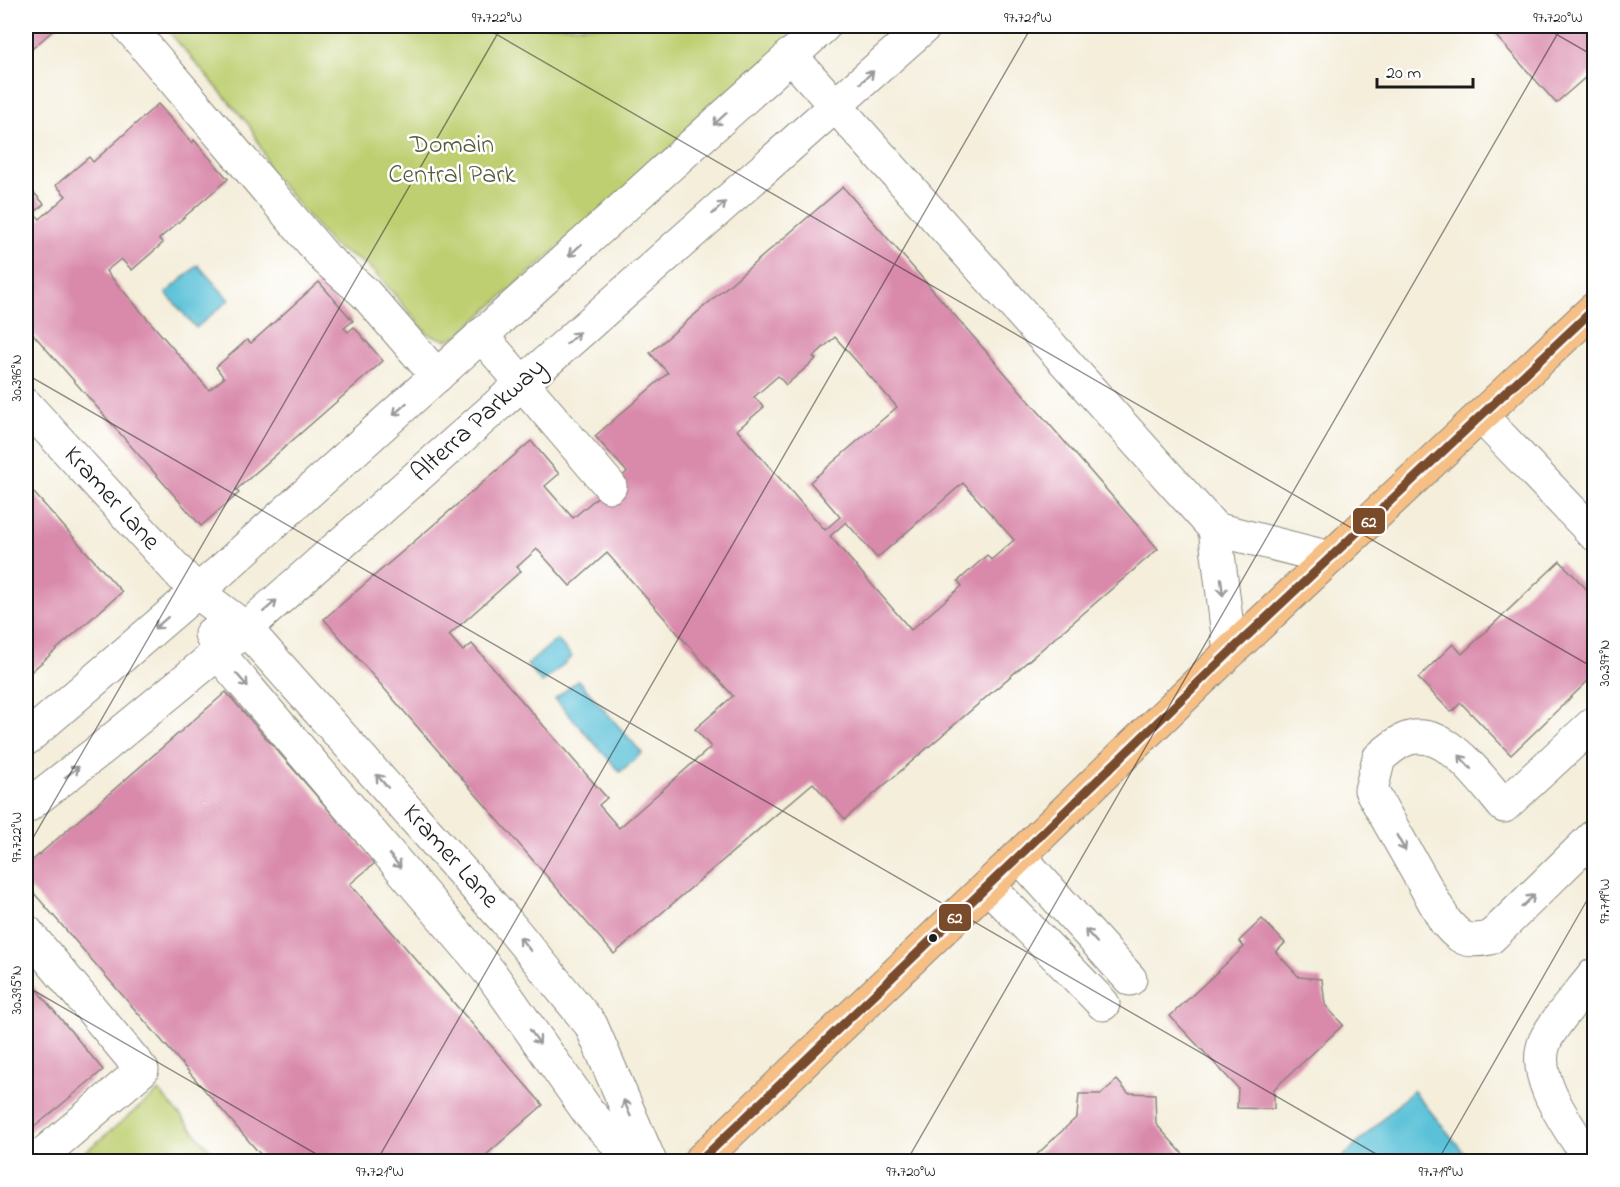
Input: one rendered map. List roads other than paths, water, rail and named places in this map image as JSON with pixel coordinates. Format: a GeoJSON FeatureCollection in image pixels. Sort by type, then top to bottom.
{"type":"FeatureCollection","features":[{"type":"Feature","properties":{"kind":"main road"},"geometry":{"type":"LineString","coordinates":[[699,1161],[1230,652],[1594,309]]}},
{"type":"Feature","properties":{"kind":"street"},"geometry":{"type":"LineString","coordinates":[[128,26],[326,260],[365,292],[436,376]]}},
{"type":"Feature","properties":{"kind":"street"},"geometry":{"type":"LineString","coordinates":[[26,739],[196,592],[790,55],[825,26]]}},
{"type":"Feature","properties":{"kind":"street","name":"Alterra Parkway"},"geometry":{"type":"LineString","coordinates":[[26,807],[100,750],[218,653],[925,26]]}},
{"type":"Feature","properties":{"kind":"street"},"geometry":{"type":"LineString","coordinates":[[790,55],[1215,529],[1330,558]]}},
{"type":"Feature","properties":{"kind":"street"},"geometry":{"type":"LineString","coordinates":[[481,335],[610,486]]}},
{"type":"Feature","properties":{"kind":"street","name":"Kramer Lane"},"geometry":{"type":"LineString","coordinates":[[26,405],[196,592],[245,628],[505,920],[591,1025],[650,1161]]}},
{"type":"Feature","properties":{"kind":"street"},"geometry":{"type":"LineString","coordinates":[[1480,416],[1594,534]]}},
{"type":"Feature","properties":{"kind":"street"},"geometry":{"type":"LineString","coordinates":[[1215,529],[1230,652]]}},
{"type":"Feature","properties":{"kind":"street","name":"Kramer Lane"},"geometry":{"type":"LineString","coordinates":[[196,592],[218,653],[491,974],[589,1113],[634,1161]]}},
{"type":"Feature","properties":{"kind":"street"},"geometry":{"type":"LineString","coordinates":[[1594,723],[1504,806],[1457,752],[1427,736],[1403,741],[1379,758],[1371,790],[1445,921],[1456,934],[1472,942],[1490,938],[1594,836]]}},
{"type":"Feature","properties":{"kind":"street"},"geometry":{"type":"LineString","coordinates":[[1019,856],[1130,979]]}},
{"type":"Feature","properties":{"kind":"street"},"geometry":{"type":"LineString","coordinates":[[988,886],[1103,1004]]}},
{"type":"Feature","properties":{"kind":"street"},"geometry":{"type":"LineString","coordinates":[[26,931],[142,1070],[34,1161]]}},
{"type":"Feature","properties":{"kind":"street"},"geometry":{"type":"LineString","coordinates":[[1591,1161],[1547,1089],[1541,1058],[1545,1041],[1594,975]]}},
{"type":"Feature","properties":{"kind":"water"},"geometry":{"type":"Polygon","coordinates":[[[198,265],[229,300],[196,328],[166,293],[198,265]]]}},
{"type":"Feature","properties":{"kind":"water"},"geometry":{"type":"Polygon","coordinates":[[[557,639],[572,657],[542,683],[527,665],[557,639]]]}},
{"type":"Feature","properties":{"kind":"water"},"geometry":{"type":"Polygon","coordinates":[[[578,680],[642,753],[620,772],[555,699],[578,680]]]}},
{"type":"Feature","properties":{"kind":"water"},"geometry":{"type":"Polygon","coordinates":[[[1413,1090],[1471,1161],[1339,1161],[1413,1090]]]}},
{"type":"Feature","properties":{"kind":"park label","name":"Domain Central Park"},"geometry":{"type":"Point","coordinates":[452,161]}}]}
